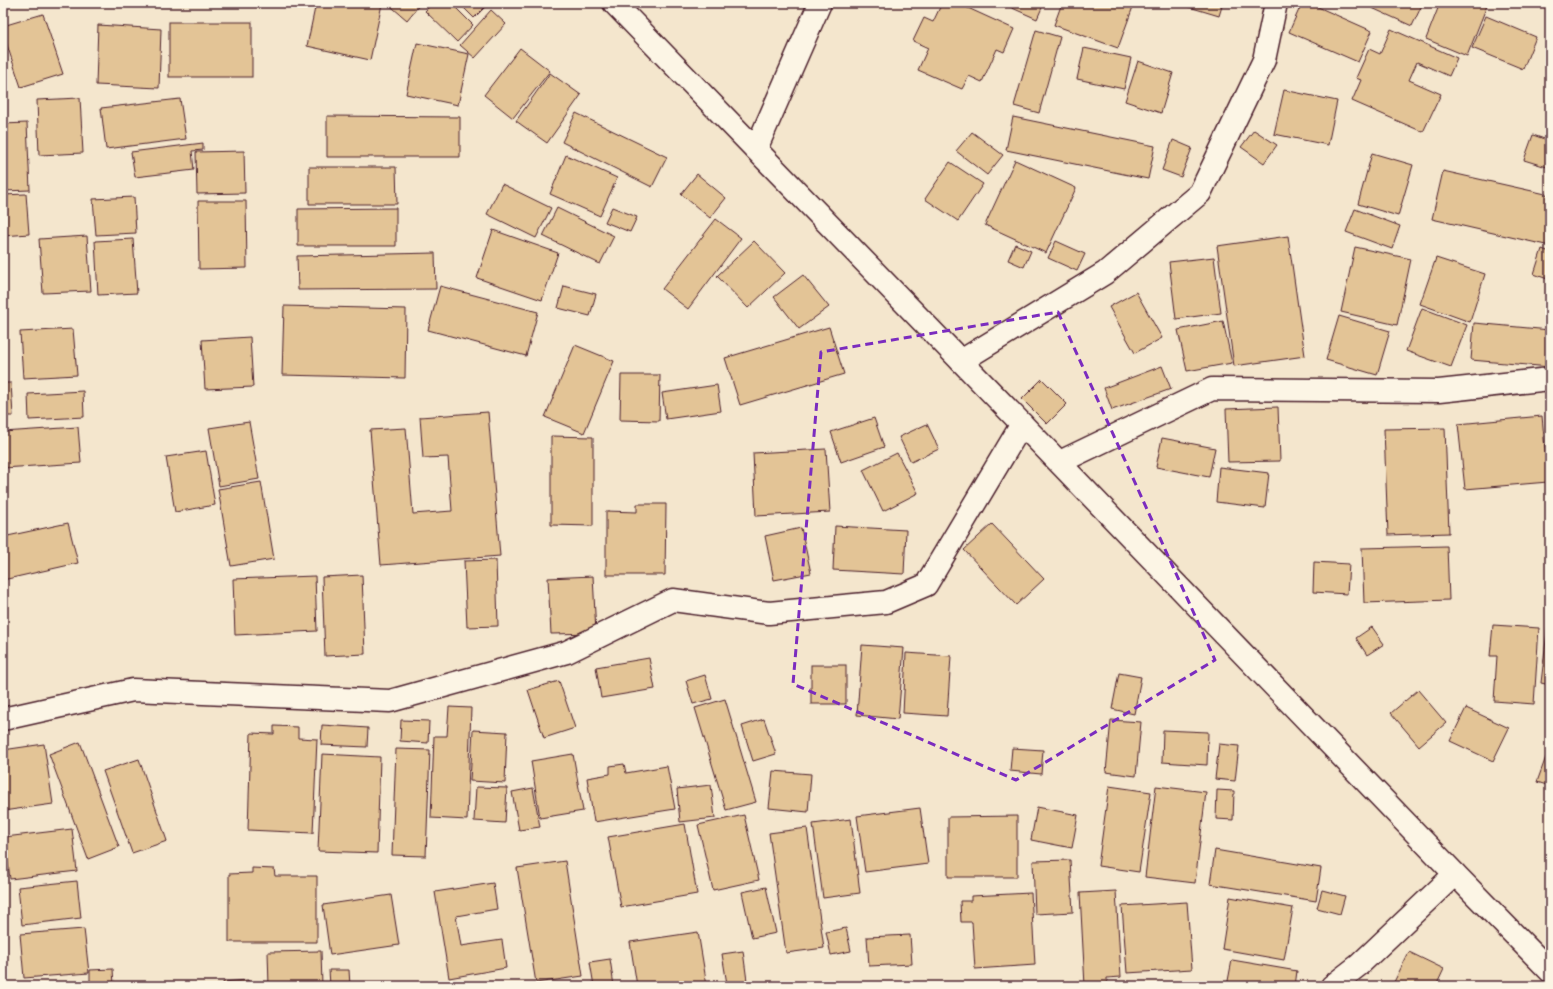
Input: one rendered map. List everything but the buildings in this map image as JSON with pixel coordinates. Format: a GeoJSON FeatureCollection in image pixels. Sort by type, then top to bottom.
{"type":"FeatureCollection","features":[{"type":"Feature","properties":{"kind":"street"},"geometry":{"type":"LineString","coordinates":[[614,3],[1060,462],[1550,971]]}},
{"type":"Feature","properties":{"kind":"street"},"geometry":{"type":"LineString","coordinates":[[756,149],[820,3]]}},
{"type":"Feature","properties":{"kind":"street"},"geometry":{"type":"LineString","coordinates":[[961,360],[1105,273],[1200,193],[1264,60],[1276,3]]}},
{"type":"Feature","properties":{"kind":"street"},"geometry":{"type":"LineString","coordinates":[[1060,462],[1212,389],[1439,391],[1550,379]]}},
{"type":"Feature","properties":{"kind":"street"},"geometry":{"type":"LineString","coordinates":[[3,719],[133,690],[390,701],[567,652],[673,600],[769,612],[886,602],[926,585],[1022,424]]}},
{"type":"Feature","properties":{"kind":"street"},"geometry":{"type":"LineString","coordinates":[[1332,986],[1359,965],[1455,874]]}},
{"type":"Feature","properties":{"kind":"highlighted area"},"geometry":{"type":"Polygon","coordinates":[[[1058,312],[1215,660],[1016,780],[793,684],[821,352],[1058,312]]]}}]}
